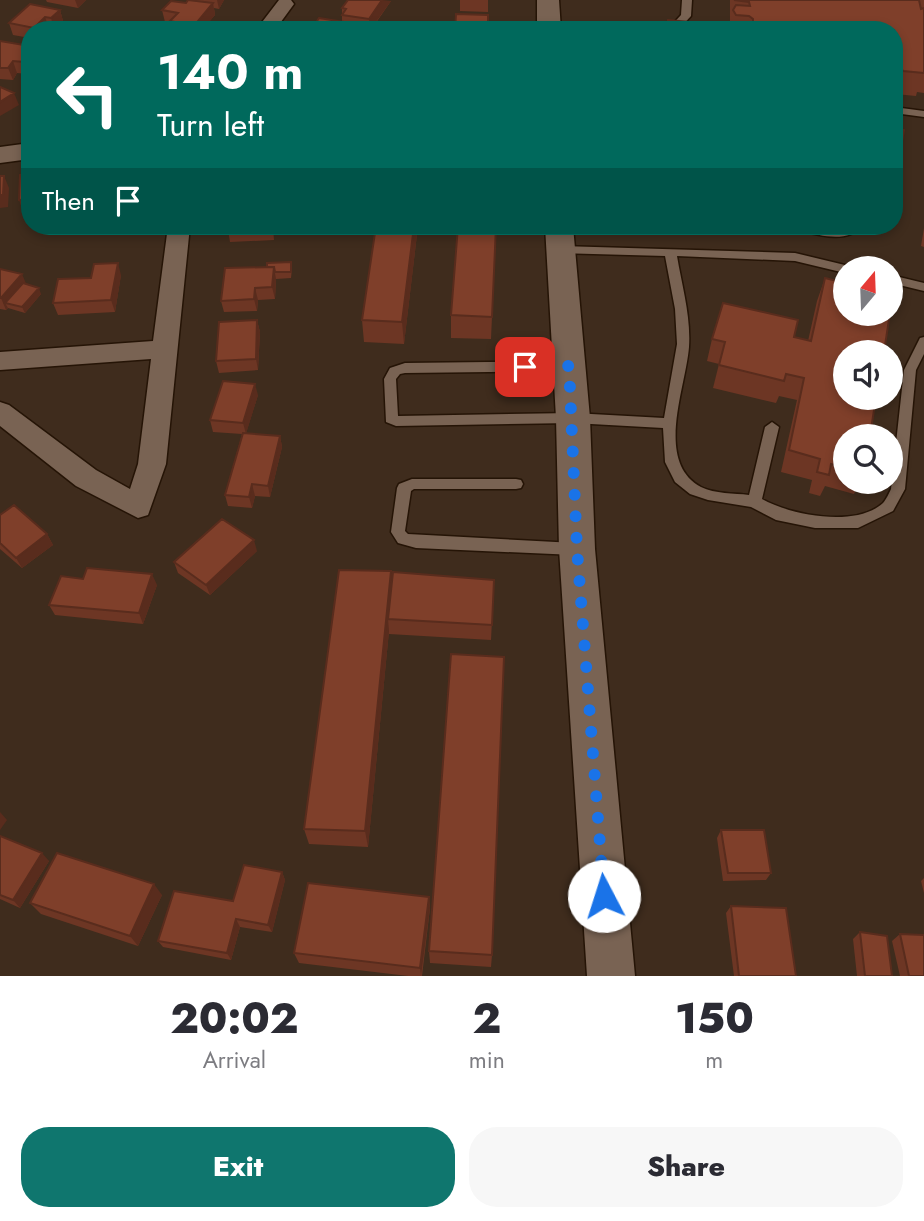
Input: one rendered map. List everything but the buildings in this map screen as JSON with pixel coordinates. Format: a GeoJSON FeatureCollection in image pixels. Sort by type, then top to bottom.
{"type":"FeatureCollection","features":[{"type":"Feature","properties":{"kind":"street"},"geometry":{"type":"LineString","coordinates":[[548,0],[549,21]]}},
{"type":"Feature","properties":{"kind":"street"},"geometry":{"type":"LineString","coordinates":[[272,21],[285,4]]}},
{"type":"Feature","properties":{"kind":"street"},"geometry":{"type":"LineString","coordinates":[[0,155],[21,152]]}},
{"type":"Feature","properties":{"kind":"street"},"geometry":{"type":"LineString","coordinates":[[0,412],[86,478],[138,507],[152,464],[178,235]]}},
{"type":"Feature","properties":{"kind":"street"},"geometry":{"type":"LineString","coordinates":[[560,238],[573,418],[577,549],[611,976]]}},
{"type":"Feature","properties":{"kind":"street"},"geometry":{"type":"LineString","coordinates":[[0,361],[164,349]]}},
{"type":"Feature","properties":{"kind":"lane"},"geometry":{"type":"LineString","coordinates":[[681,21],[686,16],[687,0]]}},
{"type":"Feature","properties":{"kind":"lane"},"geometry":{"type":"LineString","coordinates":[[903,111],[924,114]]}},
{"type":"Feature","properties":{"kind":"lane"},"geometry":{"type":"LineString","coordinates":[[560,238],[670,252],[795,257],[833,265]]}},
{"type":"Feature","properties":{"kind":"lane"},"geometry":{"type":"LineString","coordinates":[[670,252],[683,341],[680,374],[668,423],[671,458],[679,476],[695,490],[754,502],[776,514],[815,522],[858,522],[888,507],[898,489],[910,370],[924,341]]}},
{"type":"Feature","properties":{"kind":"lane"},"geometry":{"type":"LineString","coordinates":[[903,282],[924,287]]}},
{"type":"Feature","properties":{"kind":"lane"},"geometry":{"type":"LineString","coordinates":[[569,366],[405,368],[395,371],[390,379],[391,418],[396,421],[573,418],[668,423]]}},
{"type":"Feature","properties":{"kind":"lane"},"geometry":{"type":"LineString","coordinates":[[754,502],[772,427]]}},
{"type":"Feature","properties":{"kind":"lane"},"geometry":{"type":"LineString","coordinates":[[516,484],[412,484],[404,488],[398,532],[403,539],[416,542],[577,549]]}},
{"type":"Feature","properties":{"kind":"route"},"geometry":{"type":"LineString","coordinates":[[525,367],[569,366],[577,549],[604,896]]}}]}
